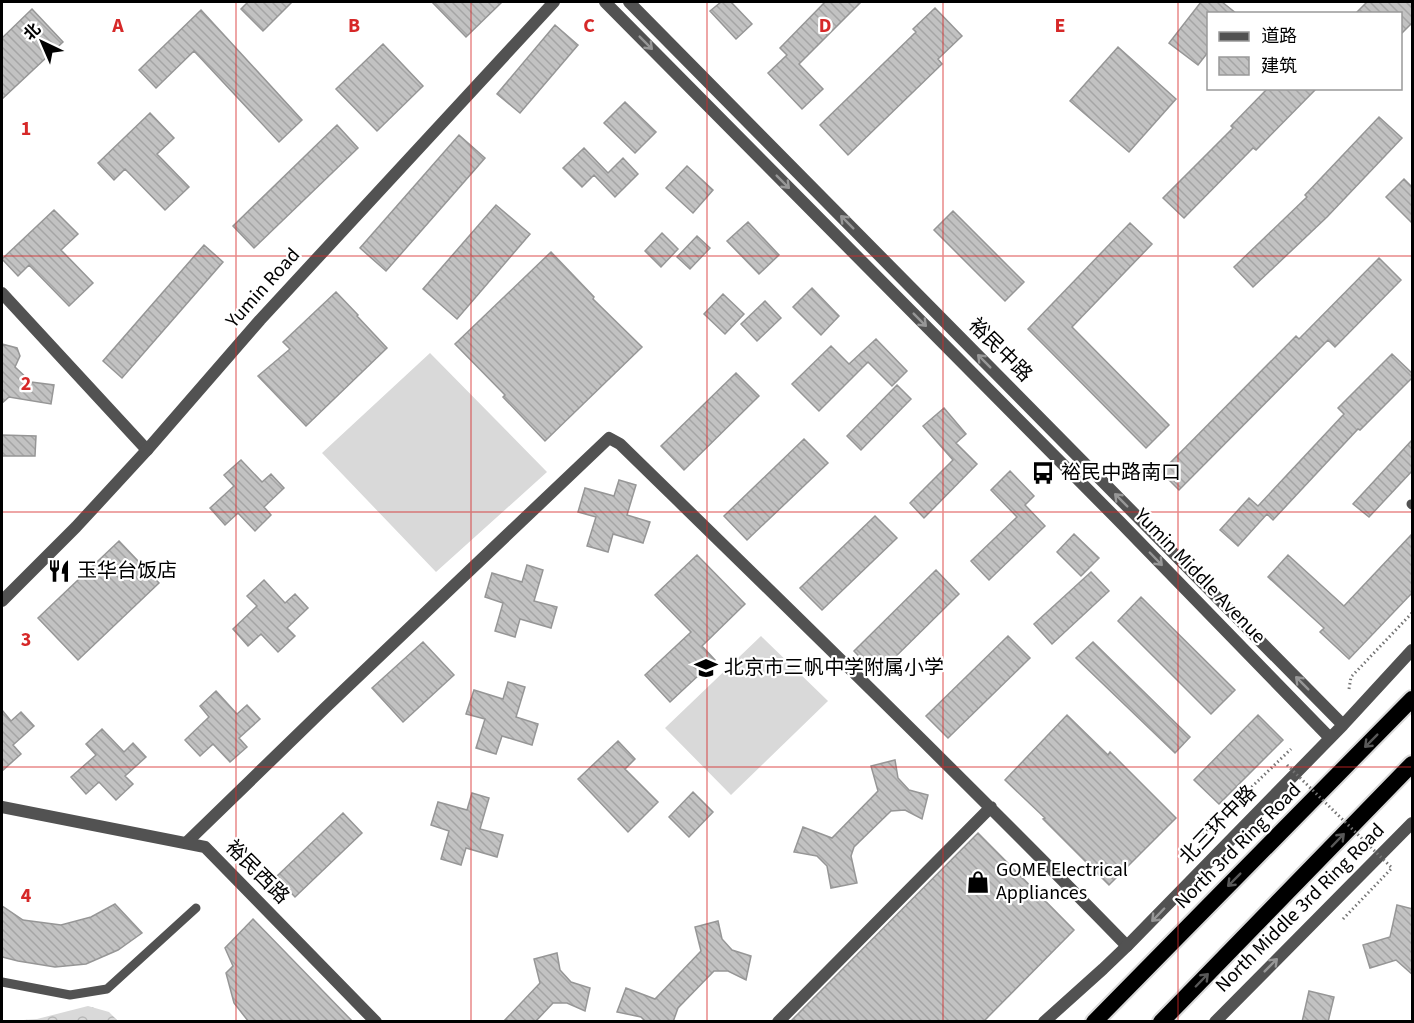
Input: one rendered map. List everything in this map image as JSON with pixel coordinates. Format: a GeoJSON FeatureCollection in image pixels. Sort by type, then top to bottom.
{"type":"FeatureCollection","features":[{"type":"Feature","properties":{"kind":"highway","name":"North 3rd Ring Road"},"geometry":{"type":"LineString","coordinates":[[1094,1022],[1413,699]]}},
{"type":"Feature","properties":{"kind":"highway"},"geometry":{"type":"LineString","coordinates":[[1161,1022],[1413,764]]}},
{"type":"Feature","properties":{"kind":"highway"},"geometry":{"type":"LineString","coordinates":[[1084,1022],[1143,972]]}},
{"type":"Feature","properties":{"kind":"street","name":"Yumin Road"},"geometry":{"type":"LineString","coordinates":[[2,601],[76,527],[147,450],[260,320],[554,2]]}},
{"type":"Feature","properties":{"kind":"street","name":"Yumin Middle Avenue"},"geometry":{"type":"LineString","coordinates":[[605,2],[1120,522],[1330,738]]}},
{"type":"Feature","properties":{"kind":"street","name":"裕民中路"},"geometry":{"type":"LineString","coordinates":[[629,2],[1343,725]]}},
{"type":"Feature","properties":{"kind":"street"},"geometry":{"type":"LineString","coordinates":[[2,293],[147,450]]}},
{"type":"Feature","properties":{"kind":"street"},"geometry":{"type":"LineString","coordinates":[[186,843],[342,691],[609,438],[620,444],[991,807],[1127,946]]}},
{"type":"Feature","properties":{"kind":"street","name":"北三环中路"},"geometry":{"type":"LineString","coordinates":[[1044,1022],[1127,946],[1413,650]]}},
{"type":"Feature","properties":{"kind":"street","name":"裕民西路"},"geometry":{"type":"LineString","coordinates":[[2,807],[205,846],[376,1022]]}},
{"type":"Feature","properties":{"kind":"street"},"geometry":{"type":"LineString","coordinates":[[778,1022],[991,807]]}},
{"type":"Feature","properties":{"kind":"street","name":"North Middle 3rd Ring Road"},"geometry":{"type":"LineString","coordinates":[[1215,1022],[1413,823]]}},
{"type":"Feature","properties":{"kind":"lane"},"geometry":{"type":"LineString","coordinates":[[2,982],[70,994],[107,989],[196,908]]}},
{"type":"Feature","properties":{"kind":"path"},"geometry":{"type":"LineString","coordinates":[[1350,689],[1351,677],[1413,613]]}},
{"type":"Feature","properties":{"kind":"path"},"geometry":{"type":"LineString","coordinates":[[1203,834],[1291,749]]}},
{"type":"Feature","properties":{"kind":"path"},"geometry":{"type":"LineString","coordinates":[[1287,765],[1392,868],[1343,919]]}},
{"type":"Feature","properties":{"kind":"green space"},"geometry":{"type":"Polygon","coordinates":[[[430,353],[547,472],[436,572],[322,453],[430,353]]]}},
{"type":"Feature","properties":{"kind":"green space"},"geometry":{"type":"Polygon","coordinates":[[[761,636],[828,701],[731,795],[665,728],[761,636]]]}},
{"type":"Feature","properties":{"kind":"green space"},"geometry":{"type":"Polygon","coordinates":[[[88,1006],[109,1012],[118,1021],[10,1021],[37,1019],[88,1006]]]}},
{"type":"Feature","properties":{"kind":"building"},"geometry":{"type":"Polygon","coordinates":[[[248,2],[292,2],[263,31],[241,9],[248,2]]]}},
{"type":"Feature","properties":{"kind":"building"},"geometry":{"type":"Polygon","coordinates":[[[432,2],[502,2],[466,37],[432,2]]]}},
{"type":"Feature","properties":{"kind":"building"},"geometry":{"type":"Polygon","coordinates":[[[721,2],[731,2],[752,24],[736,39],[710,11],[721,2]]]}},
{"type":"Feature","properties":{"kind":"building"},"geometry":{"type":"Polygon","coordinates":[[[825,2],[861,2],[799,64],[823,89],[802,109],[768,73],[787,55],[780,48],[825,2]]]}},
{"type":"Feature","properties":{"kind":"building"},"geometry":{"type":"Polygon","coordinates":[[[1201,2],[1222,2],[1234,12],[1207,12],[1207,54],[1198,65],[1169,43],[1201,2]]]}},
{"type":"Feature","properties":{"kind":"building"},"geometry":{"type":"Polygon","coordinates":[[[1367,2],[1413,2],[1413,22],[1402,33],[1402,12],[1357,12],[1367,2]]]}},
{"type":"Feature","properties":{"kind":"building"},"geometry":{"type":"Polygon","coordinates":[[[935,8],[962,36],[938,59],[942,64],[848,155],[820,125],[916,32],[913,29],[935,8]]]}},
{"type":"Feature","properties":{"kind":"building"},"geometry":{"type":"Polygon","coordinates":[[[32,9],[63,42],[2,99],[2,38],[32,9]]]}},
{"type":"Feature","properties":{"kind":"building"},"geometry":{"type":"Polygon","coordinates":[[[201,10],[302,120],[279,142],[194,51],[156,88],[139,70],[201,10]]]}},
{"type":"Feature","properties":{"kind":"building"},"geometry":{"type":"Polygon","coordinates":[[[555,25],[578,45],[520,113],[497,94],[555,25]]]}},
{"type":"Feature","properties":{"kind":"building"},"geometry":{"type":"Polygon","coordinates":[[[383,44],[423,86],[377,131],[336,89],[383,44]]]}},
{"type":"Feature","properties":{"kind":"building"},"geometry":{"type":"Polygon","coordinates":[[[1118,47],[1176,99],[1129,152],[1070,101],[1118,47]]]}},
{"type":"Feature","properties":{"kind":"building"},"geometry":{"type":"Polygon","coordinates":[[[1266,90],[1315,90],[1256,150],[1253,148],[1184,218],[1163,198],[1233,128],[1231,126],[1266,90]]]}},
{"type":"Feature","properties":{"kind":"building"},"geometry":{"type":"Polygon","coordinates":[[[625,102],[656,132],[635,153],[604,123],[625,102]]]}},
{"type":"Feature","properties":{"kind":"building"},"geometry":{"type":"Polygon","coordinates":[[[150,113],[174,138],[157,154],[189,187],[165,210],[125,169],[114,180],[98,163],[150,113]]]}},
{"type":"Feature","properties":{"kind":"building"},"geometry":{"type":"Polygon","coordinates":[[[1379,117],[1402,138],[1327,217],[1253,287],[1234,267],[1307,197],[1305,195],[1379,117]]]}},
{"type":"Feature","properties":{"kind":"building"},"geometry":{"type":"Polygon","coordinates":[[[337,125],[358,148],[254,248],[233,226],[337,125]]]}},
{"type":"Feature","properties":{"kind":"building"},"geometry":{"type":"Polygon","coordinates":[[[459,135],[485,158],[386,271],[360,248],[459,135]]]}},
{"type":"Feature","properties":{"kind":"building"},"geometry":{"type":"Polygon","coordinates":[[[584,148],[608,173],[623,158],[638,174],[615,197],[594,175],[582,187],[563,168],[584,148]]]}},
{"type":"Feature","properties":{"kind":"building"},"geometry":{"type":"Polygon","coordinates":[[[687,166],[713,190],[693,213],[666,188],[687,166]]]}},
{"type":"Feature","properties":{"kind":"building"},"geometry":{"type":"Polygon","coordinates":[[[1404,179],[1413,188],[1413,224],[1386,197],[1404,179]]]}},
{"type":"Feature","properties":{"kind":"building"},"geometry":{"type":"Polygon","coordinates":[[[496,205],[530,234],[457,319],[423,289],[496,205]]]}},
{"type":"Feature","properties":{"kind":"building"},"geometry":{"type":"Polygon","coordinates":[[[54,210],[78,234],[61,250],[93,283],[69,306],[29,265],[18,276],[2,259],[54,210]]]}},
{"type":"Feature","properties":{"kind":"building"},"geometry":{"type":"Polygon","coordinates":[[[953,211],[1024,282],[1005,301],[934,230],[953,211]]]}},
{"type":"Feature","properties":{"kind":"building"},"geometry":{"type":"Polygon","coordinates":[[[748,222],[779,255],[759,274],[727,241],[748,222]]]}},
{"type":"Feature","properties":{"kind":"building"},"geometry":{"type":"Polygon","coordinates":[[[1130,223],[1152,244],[1072,327],[1169,425],[1146,448],[1028,329],[1130,223]]]}},
{"type":"Feature","properties":{"kind":"building"},"geometry":{"type":"Polygon","coordinates":[[[662,233],[678,249],[661,267],[645,251],[662,233]]]}},
{"type":"Feature","properties":{"kind":"building"},"geometry":{"type":"Polygon","coordinates":[[[697,236],[710,248],[690,269],[677,257],[697,236]]]}},
{"type":"Feature","properties":{"kind":"building"},"geometry":{"type":"Polygon","coordinates":[[[204,245],[223,262],[122,378],[103,361],[204,245]]]}},
{"type":"Feature","properties":{"kind":"building"},"geometry":{"type":"Polygon","coordinates":[[[551,252],[594,297],[593,299],[642,347],[545,441],[503,397],[505,395],[455,344],[551,252]]]}},
{"type":"Feature","properties":{"kind":"building"},"geometry":{"type":"Polygon","coordinates":[[[1379,258],[1401,280],[1335,347],[1328,340],[1179,490],[1161,472],[1296,336],[1299,339],[1379,258]]]}},
{"type":"Feature","properties":{"kind":"building"},"geometry":{"type":"Polygon","coordinates":[[[812,288],[839,316],[821,335],[793,307],[812,288]]]}},
{"type":"Feature","properties":{"kind":"building"},"geometry":{"type":"Polygon","coordinates":[[[336,292],[387,348],[306,426],[258,376],[290,349],[283,342],[336,292]]]}},
{"type":"Feature","properties":{"kind":"building"},"geometry":{"type":"Polygon","coordinates":[[[723,294],[744,314],[725,334],[704,314],[723,294]]]}},
{"type":"Feature","properties":{"kind":"building"},"geometry":{"type":"Polygon","coordinates":[[[765,301],[781,318],[757,341],[741,324],[765,301]]]}},
{"type":"Feature","properties":{"kind":"building"},"geometry":{"type":"Polygon","coordinates":[[[876,339],[907,371],[892,386],[868,362],[819,411],[792,384],[831,346],[849,364],[876,339]]]}},
{"type":"Feature","properties":{"kind":"building"},"geometry":{"type":"Polygon","coordinates":[[[2,344],[17,348],[20,356],[15,367],[31,382],[54,385],[51,404],[9,397],[2,403],[2,344]]]}},
{"type":"Feature","properties":{"kind":"building"},"geometry":{"type":"Polygon","coordinates":[[[1392,354],[1413,374],[1413,377],[1360,430],[1358,429],[1273,520],[1267,514],[1238,546],[1220,530],[1249,498],[1258,506],[1344,414],[1338,408],[1392,354]]]}},
{"type":"Feature","properties":{"kind":"building"},"geometry":{"type":"Polygon","coordinates":[[[736,373],[759,396],[684,470],[661,446],[736,373]]]}},
{"type":"Feature","properties":{"kind":"building"},"geometry":{"type":"Polygon","coordinates":[[[897,385],[911,399],[861,450],[847,436],[897,385]]]}},
{"type":"Feature","properties":{"kind":"building"},"geometry":{"type":"Polygon","coordinates":[[[944,408],[966,434],[956,443],[977,464],[924,518],[910,503],[953,460],[923,426],[944,408]]]}},
{"type":"Feature","properties":{"kind":"building"},"geometry":{"type":"Polygon","coordinates":[[[2,435],[36,436],[35,456],[2,456],[2,435]]]}},
{"type":"Feature","properties":{"kind":"building"},"geometry":{"type":"Polygon","coordinates":[[[804,439],[828,463],[747,540],[724,516],[804,439]]]}},
{"type":"Feature","properties":{"kind":"building"},"geometry":{"type":"Polygon","coordinates":[[[1413,439],[1413,470],[1369,517],[1353,504],[1413,439]]]}},
{"type":"Feature","properties":{"kind":"building"},"geometry":{"type":"Polygon","coordinates":[[[241,460],[262,482],[271,474],[284,488],[264,507],[271,515],[255,531],[238,513],[225,525],[210,508],[234,486],[224,475],[241,460]]]}},
{"type":"Feature","properties":{"kind":"building"},"geometry":{"type":"Polygon","coordinates":[[[1010,471],[1034,496],[1025,505],[1045,526],[989,580],[971,561],[1017,517],[991,490],[1010,471]]]}},
{"type":"Feature","properties":{"kind":"building"},"geometry":{"type":"Polygon","coordinates":[[[619,480],[636,485],[627,515],[650,522],[643,543],[613,534],[608,552],[587,546],[596,517],[578,512],[585,488],[614,496],[619,480]]]}},
{"type":"Feature","properties":{"kind":"building"},"geometry":{"type":"Polygon","coordinates":[[[875,516],[897,538],[822,610],[800,588],[875,516]]]}},
{"type":"Feature","properties":{"kind":"building"},"geometry":{"type":"Polygon","coordinates":[[[1413,533],[1413,592],[1349,659],[1320,632],[1324,628],[1268,577],[1288,555],[1344,606],[1413,533]]]}},
{"type":"Feature","properties":{"kind":"building"},"geometry":{"type":"Polygon","coordinates":[[[1074,534],[1099,558],[1081,576],[1057,552],[1074,534]]]}},
{"type":"Feature","properties":{"kind":"building"},"geometry":{"type":"Polygon","coordinates":[[[119,541],[159,583],[78,660],[38,618],[119,541]]]}},
{"type":"Feature","properties":{"kind":"building"},"geometry":{"type":"Polygon","coordinates":[[[697,555],[745,604],[702,646],[715,660],[670,702],[645,675],[691,632],[655,595],[697,555]]]}},
{"type":"Feature","properties":{"kind":"building"},"geometry":{"type":"Polygon","coordinates":[[[527,565],[543,570],[534,601],[557,607],[551,628],[520,619],[515,637],[495,631],[503,603],[485,597],[492,573],[522,582],[527,565]]]}},
{"type":"Feature","properties":{"kind":"building"},"geometry":{"type":"Polygon","coordinates":[[[936,570],[959,594],[877,675],[854,651],[936,570]]]}},
{"type":"Feature","properties":{"kind":"building"},"geometry":{"type":"Polygon","coordinates":[[[1091,572],[1109,591],[1052,644],[1034,624],[1091,572]]]}},
{"type":"Feature","properties":{"kind":"building"},"geometry":{"type":"Polygon","coordinates":[[[264,580],[285,603],[295,594],[308,608],[287,628],[295,636],[278,652],[261,634],[248,646],[233,629],[257,606],[247,596],[264,580]]]}},
{"type":"Feature","properties":{"kind":"building"},"geometry":{"type":"Polygon","coordinates":[[[1141,597],[1235,690],[1211,714],[1118,621],[1141,597]]]}},
{"type":"Feature","properties":{"kind":"building"},"geometry":{"type":"Polygon","coordinates":[[[1008,636],[1030,658],[948,738],[926,716],[1008,636]]]}},
{"type":"Feature","properties":{"kind":"building"},"geometry":{"type":"Polygon","coordinates":[[[423,642],[454,675],[403,722],[372,688],[423,642]]]}},
{"type":"Feature","properties":{"kind":"building"},"geometry":{"type":"Polygon","coordinates":[[[1093,642],[1190,737],[1175,753],[1076,658],[1093,642]]]}},
{"type":"Feature","properties":{"kind":"building"},"geometry":{"type":"Polygon","coordinates":[[[508,682],[525,687],[516,717],[538,724],[532,745],[502,736],[496,754],[476,748],[485,719],[466,714],[474,690],[503,699],[508,682]]]}},
{"type":"Feature","properties":{"kind":"building"},"geometry":{"type":"Polygon","coordinates":[[[216,691],[237,714],[247,705],[260,719],[239,738],[247,747],[230,762],[213,744],[200,756],[185,740],[209,717],[200,706],[216,691]]]}},
{"type":"Feature","properties":{"kind":"building"},"geometry":{"type":"Polygon","coordinates":[[[2,710],[11,721],[21,712],[34,726],[13,745],[21,754],[2,771],[2,710]]]}},
{"type":"Feature","properties":{"kind":"building"},"geometry":{"type":"Polygon","coordinates":[[[1067,715],[1108,755],[1110,752],[1176,818],[1109,885],[1005,780],[1067,715]]]}},
{"type":"Feature","properties":{"kind":"building"},"geometry":{"type":"Polygon","coordinates":[[[1258,715],[1283,740],[1219,804],[1194,780],[1258,715]]]}},
{"type":"Feature","properties":{"kind":"building"},"geometry":{"type":"Polygon","coordinates":[[[102,729],[124,752],[133,743],[146,757],[125,776],[133,784],[116,800],[99,782],[86,794],[71,777],[96,755],[86,744],[102,729]]]}},
{"type":"Feature","properties":{"kind":"building"},"geometry":{"type":"Polygon","coordinates":[[[618,741],[635,759],[625,769],[658,802],[628,832],[578,779],[618,741]]]}},
{"type":"Feature","properties":{"kind":"building"},"geometry":{"type":"Polygon","coordinates":[[[895,760],[898,778],[909,790],[928,795],[922,819],[905,810],[891,811],[854,847],[851,856],[857,883],[831,888],[827,866],[817,856],[794,852],[803,827],[832,838],[878,791],[871,766],[895,760]]]}},
{"type":"Feature","properties":{"kind":"building"},"geometry":{"type":"Polygon","coordinates":[[[693,792],[713,812],[689,837],[669,817],[693,792]]]}},
{"type":"Feature","properties":{"kind":"building"},"geometry":{"type":"Polygon","coordinates":[[[472,793],[489,798],[480,829],[503,835],[497,857],[466,848],[461,865],[441,859],[449,831],[431,825],[438,802],[467,810],[472,793]]]}},
{"type":"Feature","properties":{"kind":"building"},"geometry":{"type":"Polygon","coordinates":[[[343,813],[362,833],[295,897],[276,877],[343,813]]]}},
{"type":"Feature","properties":{"kind":"building","name":"GOME Electrical Appliances"},"geometry":{"type":"Polygon","coordinates":[[[978,833],[1074,930],[983,1022],[790,1022],[978,833]]]}},
{"type":"Feature","properties":{"kind":"building"},"geometry":{"type":"Polygon","coordinates":[[[115,904],[142,933],[118,950],[86,964],[55,967],[2,957],[2,906],[23,920],[61,925],[91,917],[115,904]]]}},
{"type":"Feature","properties":{"kind":"building"},"geometry":{"type":"Polygon","coordinates":[[[1397,905],[1413,909],[1413,975],[1396,960],[1370,968],[1363,945],[1390,937],[1397,905]]]}},
{"type":"Feature","properties":{"kind":"building"},"geometry":{"type":"Polygon","coordinates":[[[253,919],[353,1022],[249,1022],[234,1003],[226,973],[233,966],[225,948],[253,919]]]}},
{"type":"Feature","properties":{"kind":"building"},"geometry":{"type":"Polygon","coordinates":[[[718,921],[722,939],[732,950],[751,956],[746,980],[728,971],[714,971],[678,1008],[673,1022],[646,1022],[641,1017],[617,1012],[626,988],[655,999],[701,951],[695,927],[718,921]]]}},
{"type":"Feature","properties":{"kind":"building"},"geometry":{"type":"Polygon","coordinates":[[[557,953],[560,970],[571,982],[590,988],[585,1011],[567,1003],[553,1003],[535,1022],[503,1022],[540,983],[534,959],[557,953]]]}},
{"type":"Feature","properties":{"kind":"building"},"geometry":{"type":"Polygon","coordinates":[[[1309,991],[1334,997],[1328,1022],[1302,1022],[1309,991]]]}},
{"type":"Feature","properties":{"kind":"place","name":"裕民中路南口"},"geometry":{"type":"Point","coordinates":[1043,473]}},
{"type":"Feature","properties":{"kind":"place","name":"玉华台饭店"},"geometry":{"type":"Point","coordinates":[59,571]}},
{"type":"Feature","properties":{"kind":"place","name":"北京市三帆中学附属小学"},"geometry":{"type":"Point","coordinates":[706,668]}},
{"type":"Feature","properties":{"kind":"place","name":"GOME Electrical Appliances"},"geometry":{"type":"Point","coordinates":[978,882]}}]}
